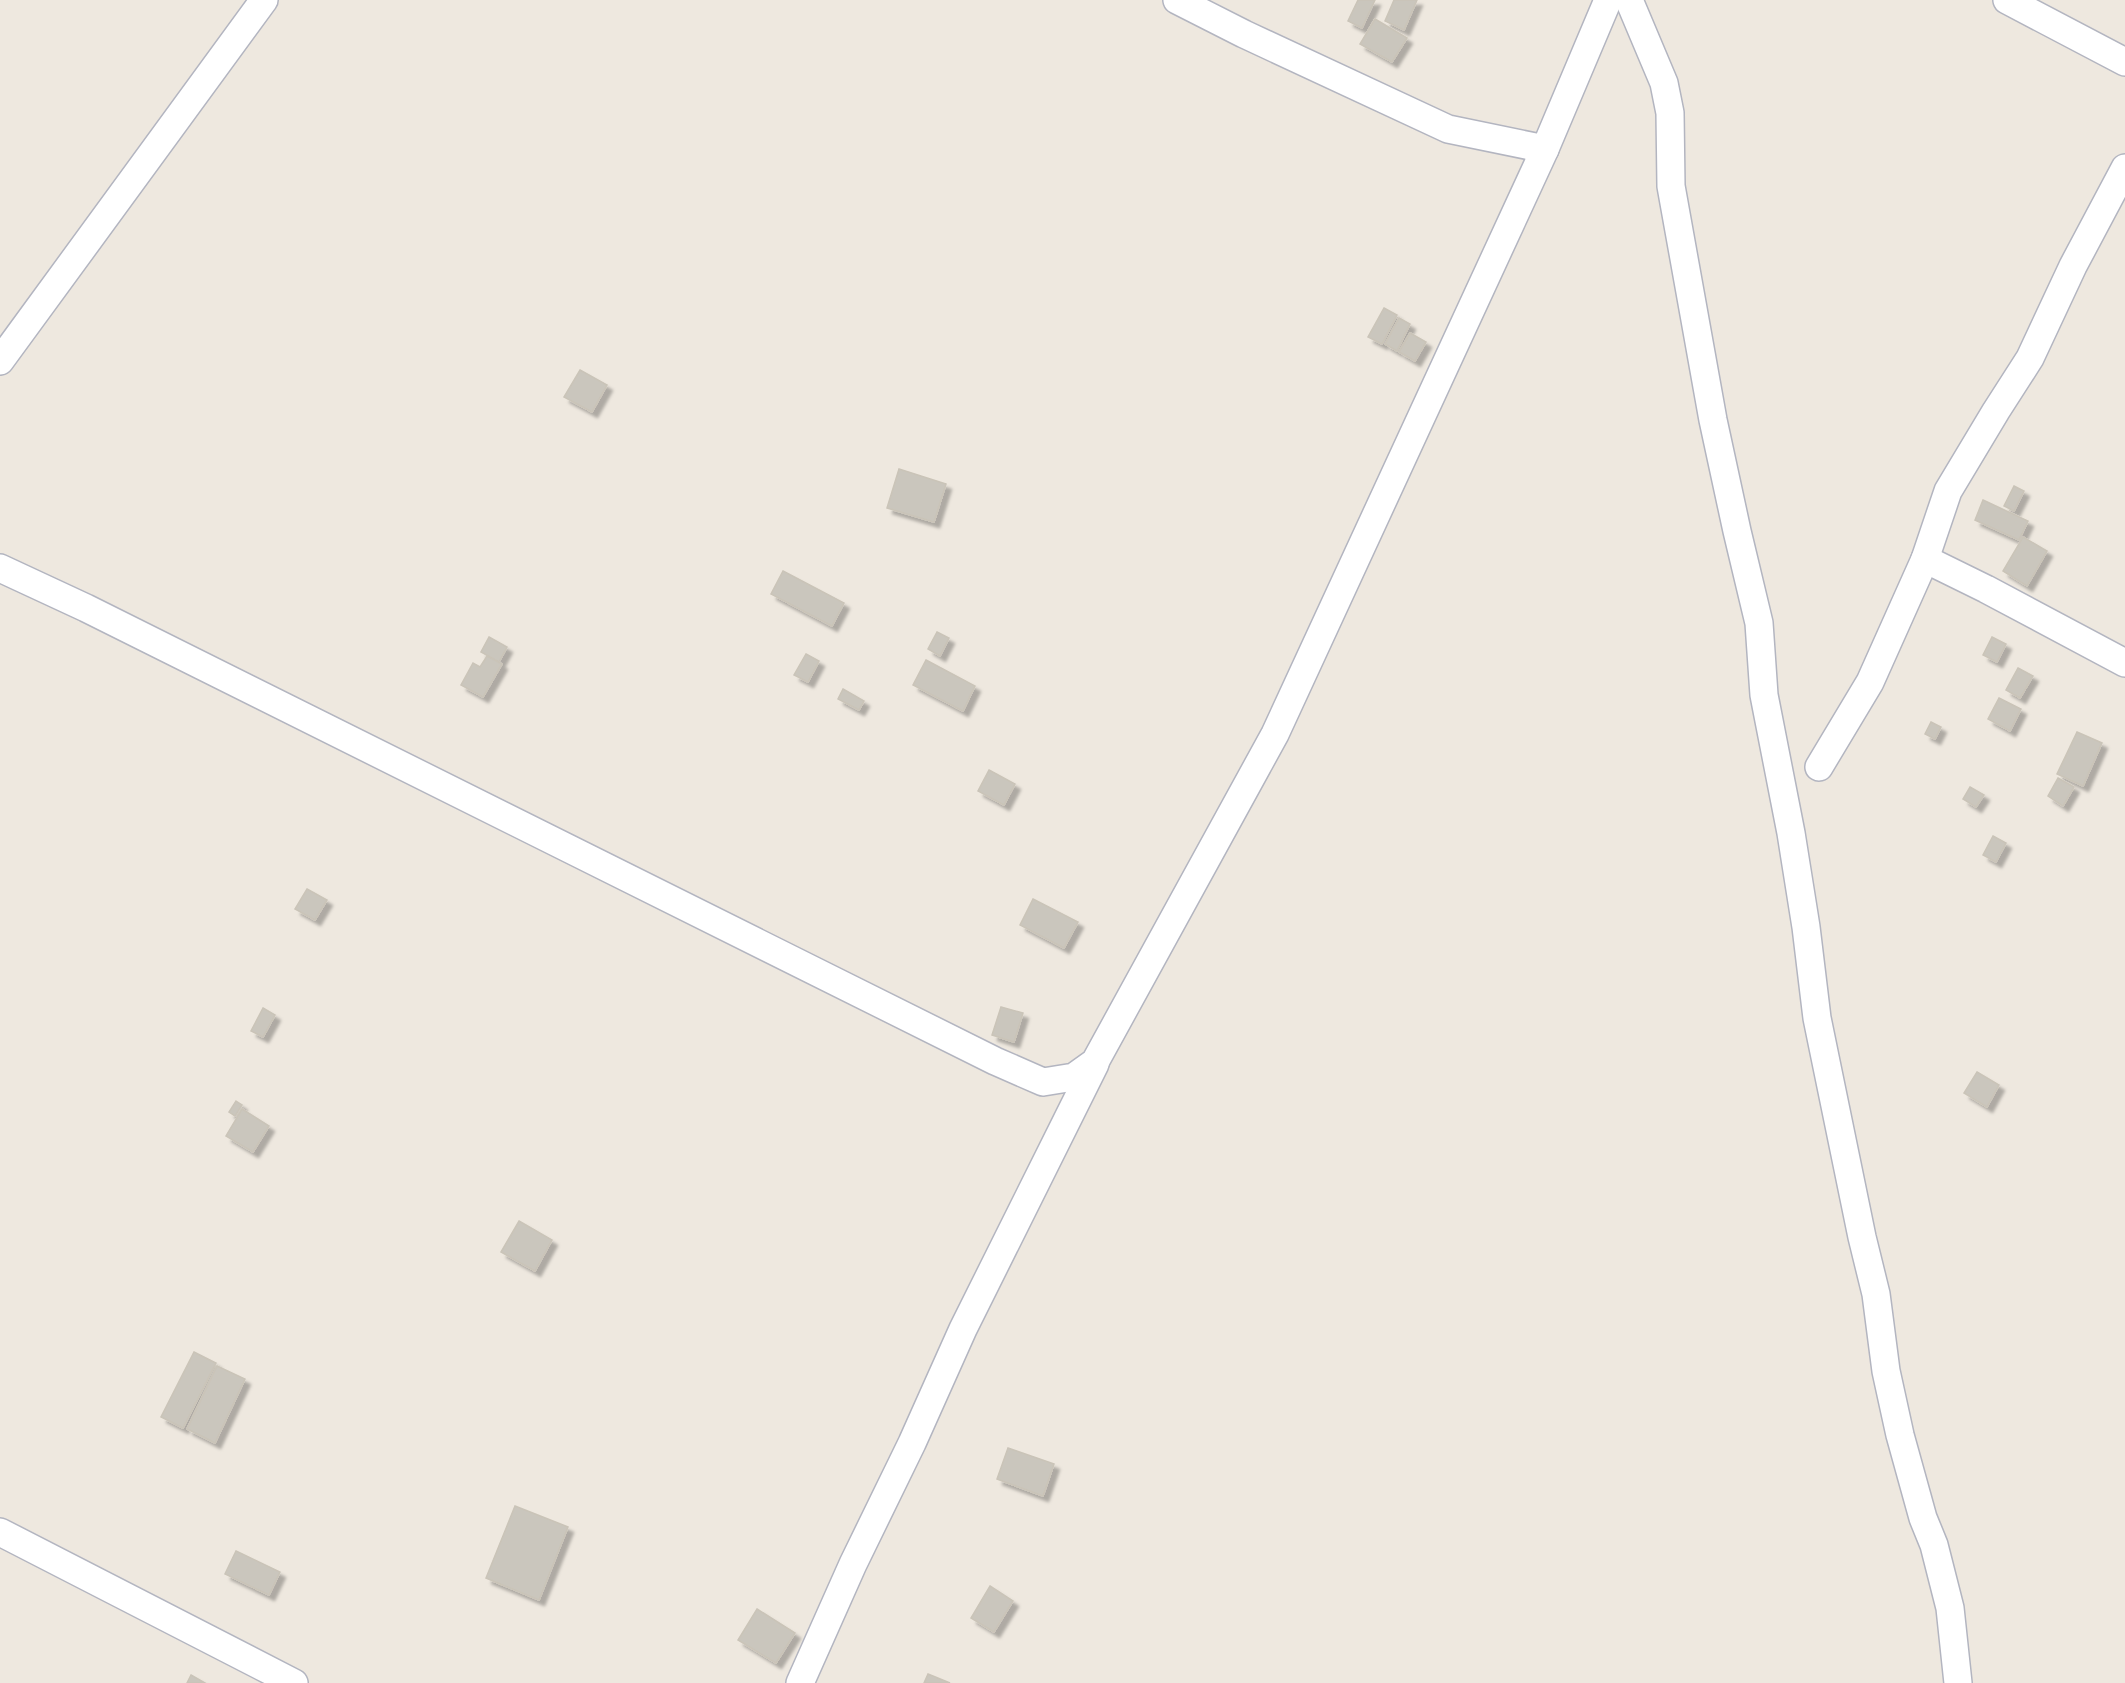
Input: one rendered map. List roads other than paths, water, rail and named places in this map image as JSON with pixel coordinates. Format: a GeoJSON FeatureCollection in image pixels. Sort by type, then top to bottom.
{"type":"FeatureCollection","features":[{"type":"Feature","properties":{"kind":"street"},"geometry":{"type":"LineString","coordinates":[[0,360],[264,0]]}},
{"type":"Feature","properties":{"kind":"street"},"geometry":{"type":"LineString","coordinates":[[1177,0],[1244,34],[1448,129],[1545,149]]}},
{"type":"Feature","properties":{"kind":"street"},"geometry":{"type":"LineString","coordinates":[[800,1683],[963,1329],[1095,1062],[1275,734],[1545,149],[1608,0]]}},
{"type":"Feature","properties":{"kind":"street"},"geometry":{"type":"LineString","coordinates":[[1629,0],[1664,83],[1670,113],[1671,186],[1713,420],[1759,623],[1764,694],[1802,904],[1817,1018],[1876,1294],[1886,1371],[1900,1435],[1923,1518],[1934,1545],[1950,1608],[1958,1683]]}},
{"type":"Feature","properties":{"kind":"street"},"geometry":{"type":"LineString","coordinates":[[2007,0],[2125,62]]}},
{"type":"Feature","properties":{"kind":"street"},"geometry":{"type":"LineString","coordinates":[[1819,767],[1870,682],[1925,559],[1948,491],[2030,358],[2073,266],[2125,168]]}},
{"type":"Feature","properties":{"kind":"street"},"geometry":{"type":"LineString","coordinates":[[1925,559],[2125,663]]}},
{"type":"Feature","properties":{"kind":"street"},"geometry":{"type":"LineString","coordinates":[[0,568],[86,608],[995,1061],[1043,1082],[1074,1077],[1095,1062]]}},
{"type":"Feature","properties":{"kind":"street"},"geometry":{"type":"LineString","coordinates":[[0,1532],[294,1683]]}}]}
